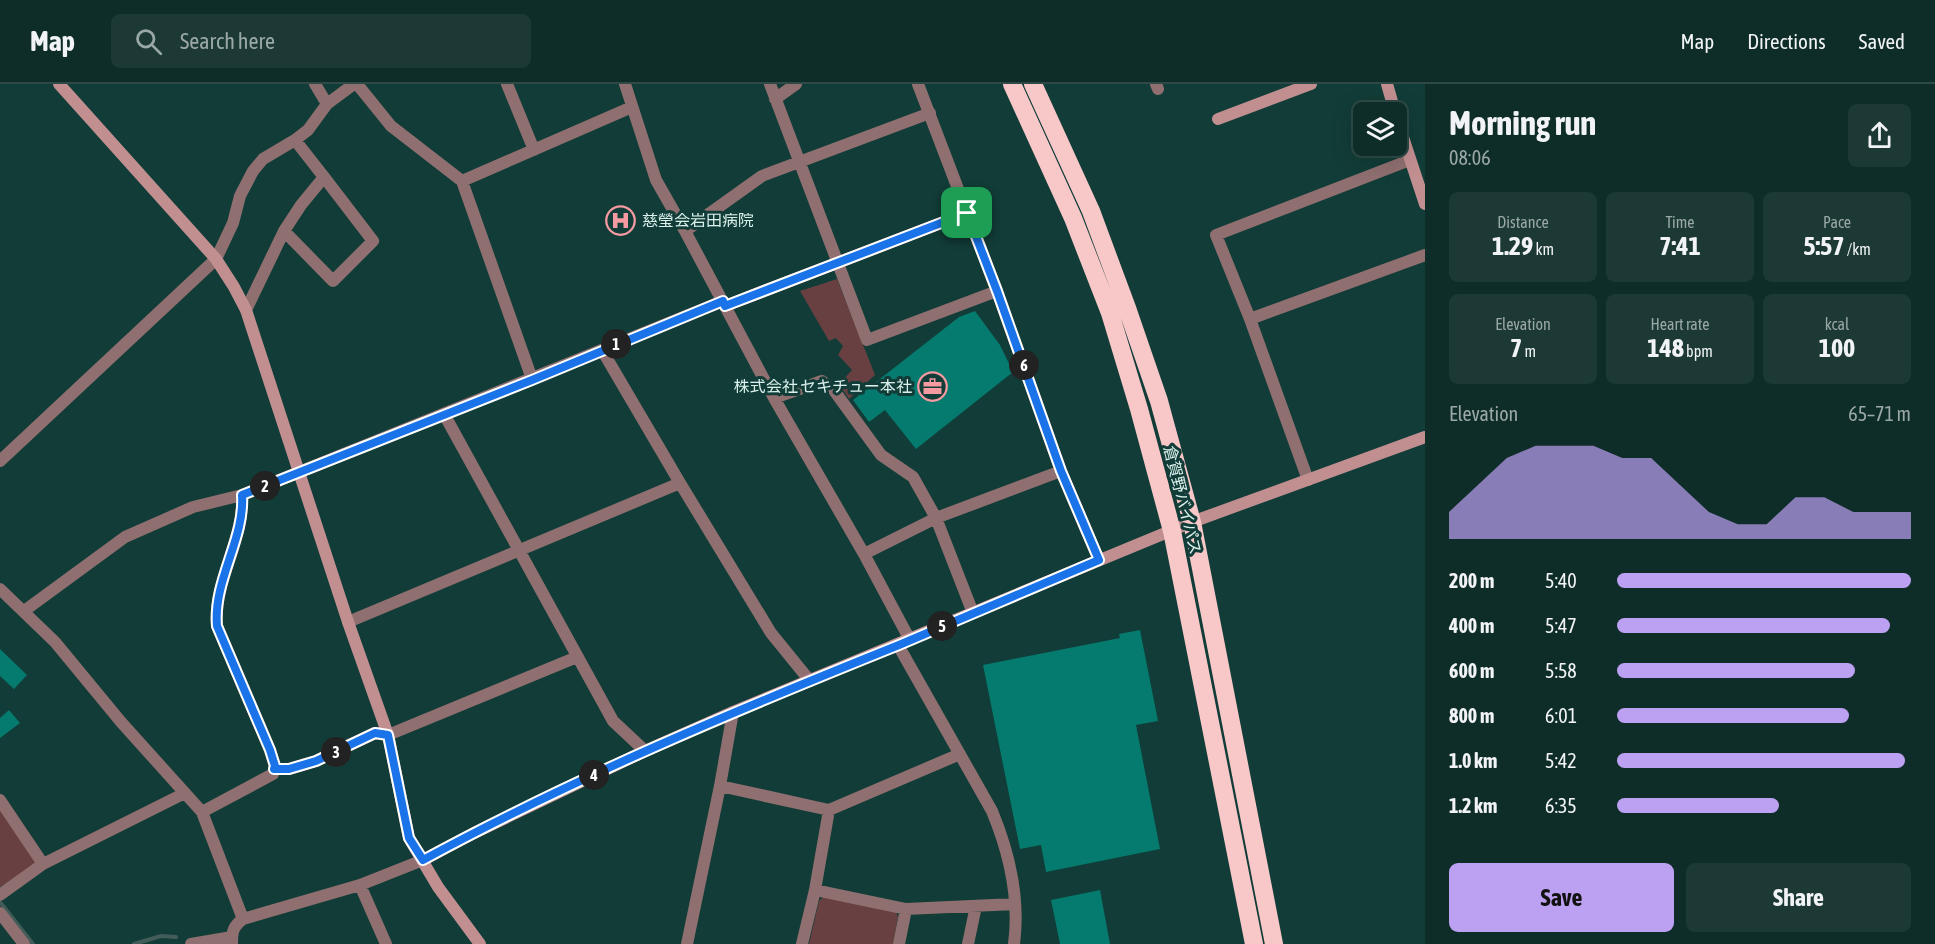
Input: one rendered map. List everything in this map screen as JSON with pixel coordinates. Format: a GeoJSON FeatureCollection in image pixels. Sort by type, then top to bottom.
{"type":"FeatureCollection","features":[{"type":"Feature","properties":{"kind":"highway","name":"倉賀野バイパス"},"geometry":{"type":"LineString","coordinates":[[1012,84],[1057,181],[1110,314],[1139,409],[1172,531],[1254,944]]}},
{"type":"Feature","properties":{"kind":"highway","name":"倉賀野バイパス"},"geometry":{"type":"LineString","coordinates":[[1033,84],[1091,211],[1159,401],[1192,522],[1274,944]]}},
{"type":"Feature","properties":{"kind":"street"},"geometry":{"type":"LineString","coordinates":[[59,84],[216,259],[246,310],[348,622],[388,735],[409,838],[438,887],[480,944]]}},
{"type":"Feature","properties":{"kind":"street"},"geometry":{"type":"LineString","coordinates":[[315,84],[327,104]]}},
{"type":"Feature","properties":{"kind":"street"},"geometry":{"type":"LineString","coordinates":[[0,461],[216,259],[233,223],[240,196],[253,171],[263,159],[308,130],[327,104],[356,84],[391,126],[462,181],[532,380]]}},
{"type":"Feature","properties":{"kind":"street"},"geometry":{"type":"LineString","coordinates":[[507,84],[534,150]]}},
{"type":"Feature","properties":{"kind":"street"},"geometry":{"type":"LineString","coordinates":[[625,84],[656,180],[774,398],[864,554],[904,642],[960,754],[992,811],[1002,834],[1009,860],[1015,904],[1014,944]]}},
{"type":"Feature","properties":{"kind":"street"},"geometry":{"type":"LineString","coordinates":[[770,84],[867,340],[997,291]]}},
{"type":"Feature","properties":{"kind":"street"},"geometry":{"type":"LineString","coordinates":[[775,99],[796,84]]}},
{"type":"Feature","properties":{"kind":"street"},"geometry":{"type":"LineString","coordinates":[[918,84],[997,291],[1061,471],[1099,560]]}},
{"type":"Feature","properties":{"kind":"street"},"geometry":{"type":"LineString","coordinates":[[1218,119],[1311,84]]}},
{"type":"Feature","properties":{"kind":"street"},"geometry":{"type":"LineString","coordinates":[[1387,84],[1392,102]]}},
{"type":"Feature","properties":{"kind":"street"},"geometry":{"type":"LineString","coordinates":[[462,181],[632,108]]}},
{"type":"Feature","properties":{"kind":"street"},"geometry":{"type":"LineString","coordinates":[[685,231],[762,176],[930,113]]}},
{"type":"Feature","properties":{"kind":"street"},"geometry":{"type":"LineString","coordinates":[[284,231],[333,281],[373,242],[295,140]]}},
{"type":"Feature","properties":{"kind":"street"},"geometry":{"type":"LineString","coordinates":[[1407,150],[1425,204]]}},
{"type":"Feature","properties":{"kind":"street"},"geometry":{"type":"LineString","coordinates":[[1308,480],[1250,319],[1216,235],[1410,160]]}},
{"type":"Feature","properties":{"kind":"street"},"geometry":{"type":"LineString","coordinates":[[246,310],[284,231],[301,205],[324,177]]}},
{"type":"Feature","properties":{"kind":"street"},"geometry":{"type":"LineString","coordinates":[[24,611],[125,537],[193,507],[242,495],[602,350],[967,213]]}},
{"type":"Feature","properties":{"kind":"street"},"geometry":{"type":"LineString","coordinates":[[1250,319],[1425,255]]}},
{"type":"Feature","properties":{"kind":"street"},"geometry":{"type":"LineString","coordinates":[[602,350],[771,633],[810,681]]}},
{"type":"Feature","properties":{"kind":"street"},"geometry":{"type":"LineString","coordinates":[[774,398],[822,381],[833,389],[880,454],[913,477],[936,518],[973,613]]}},
{"type":"Feature","properties":{"kind":"street"},"geometry":{"type":"LineString","coordinates":[[444,414],[613,721],[645,751]]}},
{"type":"Feature","properties":{"kind":"street"},"geometry":{"type":"LineString","coordinates":[[191,944],[232,940],[232,931],[243,919],[360,885],[423,860],[645,751],[733,712],[1192,522],[1425,437]]}},
{"type":"Feature","properties":{"kind":"street"},"geometry":{"type":"LineString","coordinates":[[864,554],[936,518],[1061,471]]}},
{"type":"Feature","properties":{"kind":"street"},"geometry":{"type":"LineString","coordinates":[[348,622],[680,483]]}},
{"type":"Feature","properties":{"kind":"street"},"geometry":{"type":"LineString","coordinates":[[202,812],[273,774],[275,766],[217,626],[216,612],[223,578],[243,510],[242,495]]}},
{"type":"Feature","properties":{"kind":"street"},"geometry":{"type":"LineString","coordinates":[[0,588],[55,642],[202,812],[243,919]]}},
{"type":"Feature","properties":{"kind":"street"},"geometry":{"type":"LineString","coordinates":[[274,769],[289,769],[316,761],[375,733],[388,735],[577,657]]}},
{"type":"Feature","properties":{"kind":"street"},"geometry":{"type":"LineString","coordinates":[[687,944],[733,712]]}},
{"type":"Feature","properties":{"kind":"street"},"geometry":{"type":"LineString","coordinates":[[720,786],[829,810],[960,754]]}},
{"type":"Feature","properties":{"kind":"street"},"geometry":{"type":"LineString","coordinates":[[0,895],[43,864],[185,793]]}},
{"type":"Feature","properties":{"kind":"street"},"geometry":{"type":"LineString","coordinates":[[0,800],[43,864]]}},
{"type":"Feature","properties":{"kind":"street"},"geometry":{"type":"LineString","coordinates":[[802,944],[815,890],[829,810]]}},
{"type":"Feature","properties":{"kind":"street"},"geometry":{"type":"LineString","coordinates":[[360,885],[386,944]]}},
{"type":"Feature","properties":{"kind":"street"},"geometry":{"type":"LineString","coordinates":[[815,890],[906,909],[1015,904]]}},
{"type":"Feature","properties":{"kind":"street"},"geometry":{"type":"LineString","coordinates":[[968,944],[976,906]]}},
{"type":"Feature","properties":{"kind":"street"},"geometry":{"type":"LineString","coordinates":[[899,944],[906,909]]}},
{"type":"Feature","properties":{"kind":"street"},"geometry":{"type":"LineString","coordinates":[[0,913],[24,944]]}},
{"type":"Feature","properties":{"kind":"shaded area"},"geometry":{"type":"Polygon","coordinates":[[[837,279],[875,375],[849,399],[839,384],[852,370],[838,355],[843,346],[836,338],[829,341],[800,291],[837,279]]]}},
{"type":"Feature","properties":{"kind":"shaded area"},"geometry":{"type":"Polygon","coordinates":[[[0,806],[38,864],[0,887],[0,806]]]}},
{"type":"Feature","properties":{"kind":"shaded area"},"geometry":{"type":"Polygon","coordinates":[[[823,897],[896,912],[898,917],[893,944],[809,944],[819,901],[823,897]]]}},
{"type":"Feature","properties":{"kind":"building","name":"株式会社 セキチュー本社"},"geometry":{"type":"Polygon","coordinates":[[[975,311],[1000,345],[1013,372],[916,449],[885,410],[869,422],[853,400],[959,317],[975,311]]]}},
{"type":"Feature","properties":{"kind":"building"},"geometry":{"type":"Polygon","coordinates":[[[1140,630],[1158,721],[1136,725],[1160,849],[1046,872],[1041,845],[1020,849],[983,665],[1120,638],[1119,634],[1140,630]]]}},
{"type":"Feature","properties":{"kind":"building"},"geometry":{"type":"Polygon","coordinates":[[[0,649],[27,675],[14,689],[0,676],[0,649]]]}},
{"type":"Feature","properties":{"kind":"building"},"geometry":{"type":"Polygon","coordinates":[[[9,710],[20,723],[0,738],[0,718],[9,710]]]}},
{"type":"Feature","properties":{"kind":"building"},"geometry":{"type":"Polygon","coordinates":[[[1100,890],[1110,944],[1060,944],[1051,900],[1100,890]]]}},
{"type":"Feature","properties":{"kind":"waterway"},"geometry":{"type":"LineString","coordinates":[[0,902],[33,944]]}},
{"type":"Feature","properties":{"kind":"waterway"},"geometry":{"type":"LineString","coordinates":[[134,944],[161,936],[176,937]]}},
{"type":"Feature","properties":{"kind":"place","name":"慈瑩会岩田病院"},"geometry":{"type":"Point","coordinates":[621,220]}},
{"type":"Feature","properties":{"kind":"place","name":"株式会社 セキチュー本社"},"geometry":{"type":"Point","coordinates":[933,386]}},
{"type":"Feature","properties":{"kind":"route"},"geometry":{"type":"LineString","coordinates":[[967,213],[1061,471],[1099,560],[733,712],[645,751],[423,860],[409,838],[388,735],[375,733],[316,761],[289,769],[274,769],[270,750],[217,626],[216,612],[223,578],[243,510],[242,495],[532,380],[723,301],[725,306],[967,213]]}}]}
